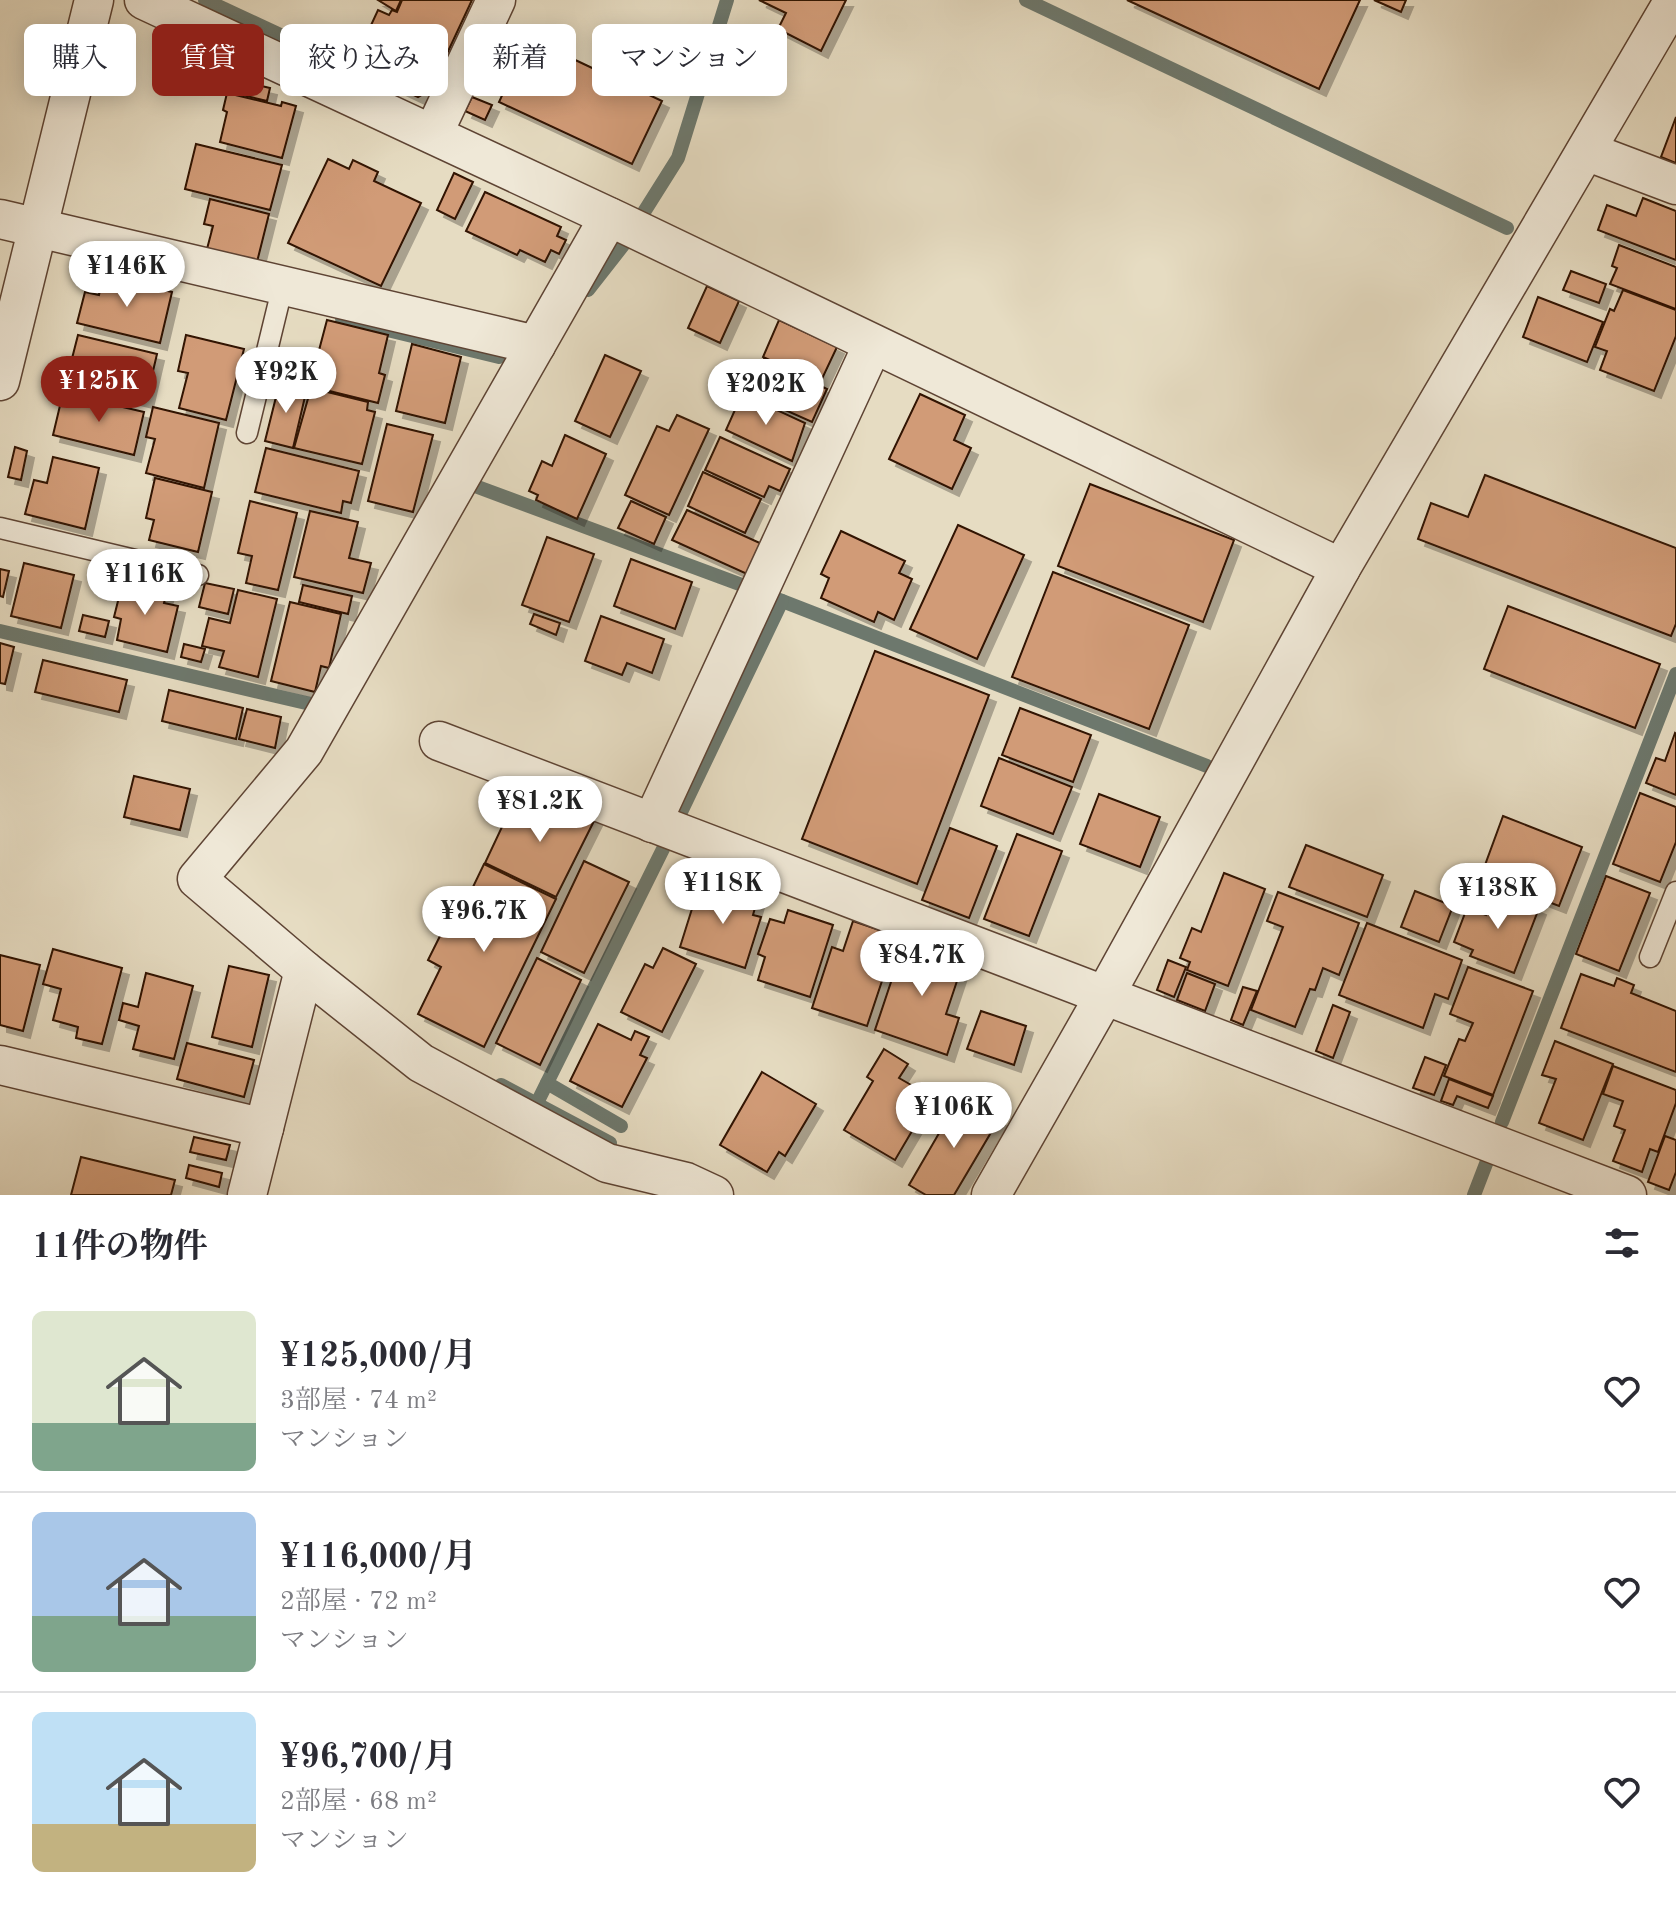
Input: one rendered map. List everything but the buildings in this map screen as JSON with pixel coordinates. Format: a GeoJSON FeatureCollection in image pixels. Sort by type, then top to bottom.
{"type":"FeatureCollection","features":[{"type":"Feature","properties":{"kind":"street"},"geometry":{"type":"LineString","coordinates":[[0,381],[94,0]]}},
{"type":"Feature","properties":{"kind":"street"},"geometry":{"type":"LineString","coordinates":[[433,134],[496,0]]}},
{"type":"Feature","properties":{"kind":"street"},"geometry":{"type":"LineString","coordinates":[[991,1195],[1341,568],[1674,0]]}},
{"type":"Feature","properties":{"kind":"street"},"geometry":{"type":"LineString","coordinates":[[150,1],[1341,568]]}},
{"type":"Feature","properties":{"kind":"street"},"geometry":{"type":"LineString","coordinates":[[1586,151],[1676,185]]}},
{"type":"Feature","properties":{"kind":"street"},"geometry":{"type":"LineString","coordinates":[[609,217],[304,751],[197,879],[304,970],[421,1063],[642,1184],[686,1182],[714,1195]]}},
{"type":"Feature","properties":{"kind":"street"},"geometry":{"type":"LineString","coordinates":[[0,219],[536,345]]}},
{"type":"Feature","properties":{"kind":"street"},"geometry":{"type":"LineString","coordinates":[[652,823],[873,344]]}},
{"type":"Feature","properties":{"kind":"street"},"geometry":{"type":"LineString","coordinates":[[439,741],[1627,1195]]}},
{"type":"Feature","properties":{"kind":"street"},"geometry":{"type":"LineString","coordinates":[[247,1195],[304,970]]}},
{"type":"Feature","properties":{"kind":"street"},"geometry":{"type":"LineString","coordinates":[[0,1065],[264,1128]]}},
{"type":"Feature","properties":{"kind":"lane"},"geometry":{"type":"LineString","coordinates":[[247,433],[283,285]]}},
{"type":"Feature","properties":{"kind":"lane"},"geometry":{"type":"LineString","coordinates":[[0,528],[198,575]]}},
{"type":"Feature","properties":{"kind":"lane"},"geometry":{"type":"LineString","coordinates":[[1650,957],[1676,894]]}},
{"type":"Feature","properties":{"kind":"waterway"},"geometry":{"type":"LineString","coordinates":[[205,0],[280,35]]}},
{"type":"Feature","properties":{"kind":"waterway"},"geometry":{"type":"LineString","coordinates":[[644,212],[678,158],[727,0]]}},
{"type":"Feature","properties":{"kind":"waterway"},"geometry":{"type":"LineString","coordinates":[[1026,0],[1507,228]]}},
{"type":"Feature","properties":{"kind":"waterway"},"geometry":{"type":"LineString","coordinates":[[588,290],[624,244]]}},
{"type":"Feature","properties":{"kind":"waterway"},"geometry":{"type":"LineString","coordinates":[[342,319],[499,357]]}},
{"type":"Feature","properties":{"kind":"waterway"},"geometry":{"type":"LineString","coordinates":[[475,486],[742,585]]}},
{"type":"Feature","properties":{"kind":"waterway"},"geometry":{"type":"LineString","coordinates":[[777,599],[1207,766]]}},
{"type":"Feature","properties":{"kind":"waterway"},"geometry":{"type":"LineString","coordinates":[[681,812],[782,601]]}},
{"type":"Feature","properties":{"kind":"waterway"},"geometry":{"type":"LineString","coordinates":[[0,631],[319,706]]}},
{"type":"Feature","properties":{"kind":"waterway"},"geometry":{"type":"LineString","coordinates":[[1502,1122],[1676,674]]}},
{"type":"Feature","properties":{"kind":"waterway"},"geometry":{"type":"LineString","coordinates":[[537,1103],[665,845]]}},
{"type":"Feature","properties":{"kind":"waterway"},"geometry":{"type":"LineString","coordinates":[[547,1083],[621,1126]]}},
{"type":"Feature","properties":{"kind":"waterway"},"geometry":{"type":"LineString","coordinates":[[501,1085],[610,1143]]}},
{"type":"Feature","properties":{"kind":"waterway"},"geometry":{"type":"LineString","coordinates":[[1474,1195],[1489,1156]]}}]}
